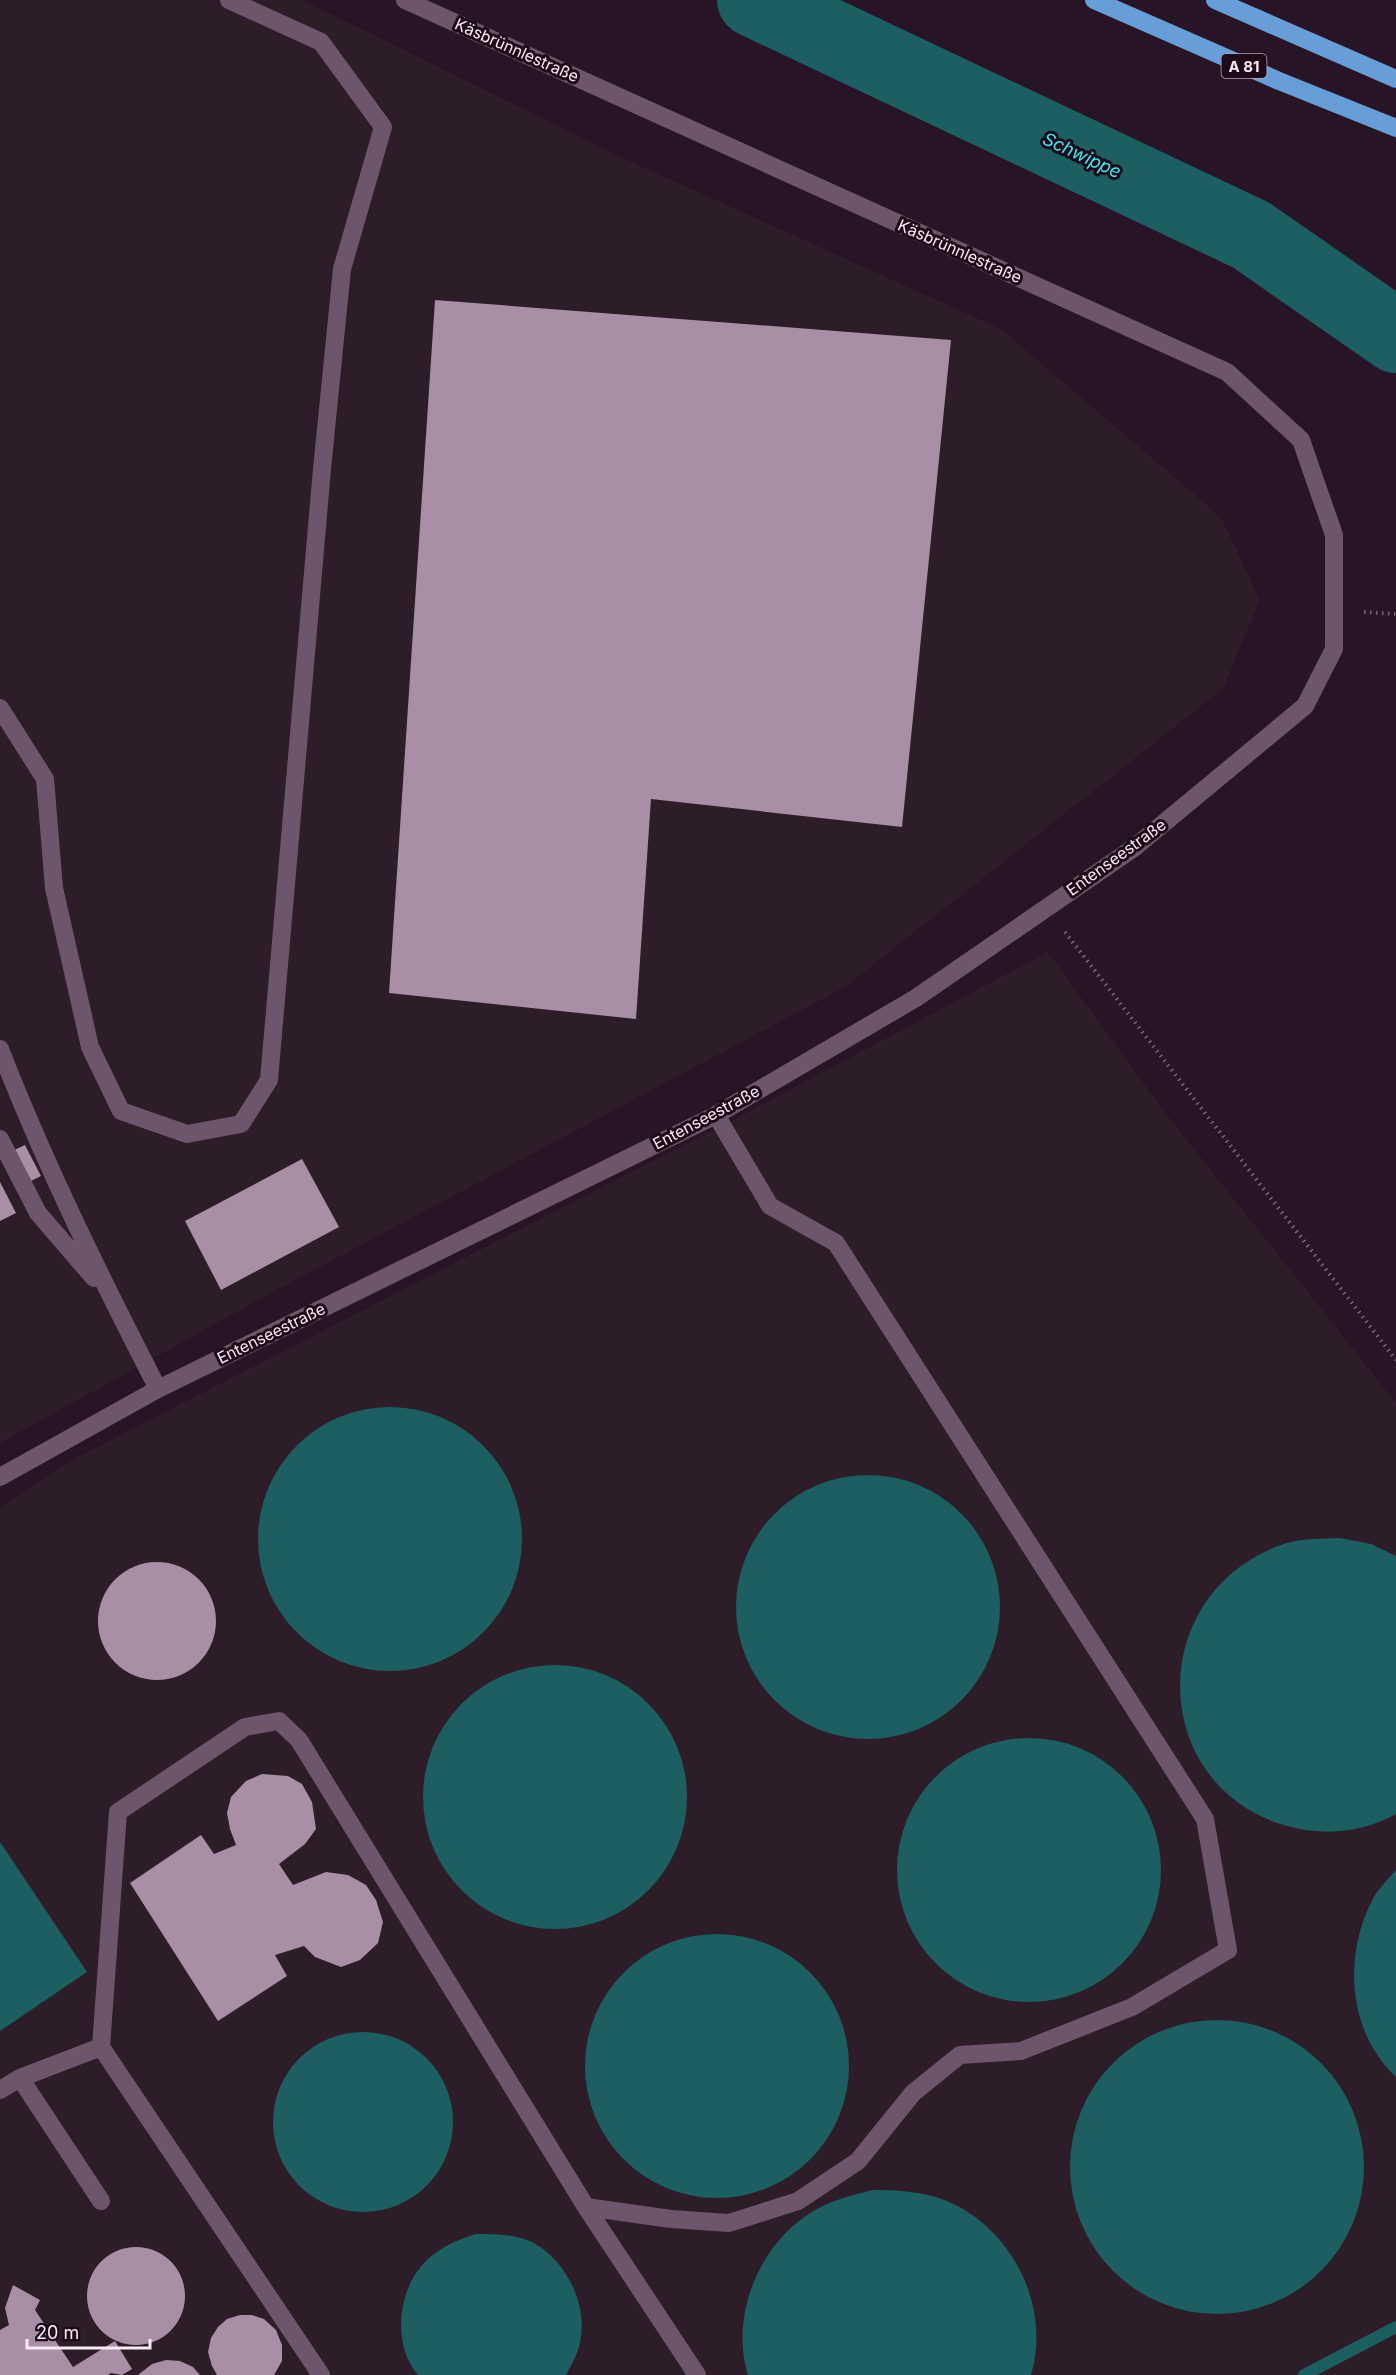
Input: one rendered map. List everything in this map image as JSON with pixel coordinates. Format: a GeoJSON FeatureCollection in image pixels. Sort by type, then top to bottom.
{"type":"FeatureCollection","features":[{"type":"Feature","properties":{"kind":"highway","name":"A 81"},"geometry":{"type":"LineString","coordinates":[[1094,0],[1279,81],[1396,128]]}},
{"type":"Feature","properties":{"kind":"highway"},"geometry":{"type":"LineString","coordinates":[[1215,0],[1396,79]]}},
{"type":"Feature","properties":{"kind":"street"},"geometry":{"type":"LineString","coordinates":[[0,708],[45,779],[54,888],[87,1036],[90,1047],[121,1111],[187,1134],[241,1124],[269,1080],[322,469],[342,269],[383,127],[321,42],[229,0]]}},
{"type":"Feature","properties":{"kind":"street","name":"Käsbrünnlestraße"},"geometry":{"type":"LineString","coordinates":[[405,0],[1227,372],[1301,440],[1334,535],[1334,649]]}},
{"type":"Feature","properties":{"kind":"street","name":"Entenseestraße"},"geometry":{"type":"LineString","coordinates":[[0,1476],[158,1389],[716,1115],[916,998],[1135,847],[1305,706],[1334,649]]}},
{"type":"Feature","properties":{"kind":"street"},"geometry":{"type":"LineString","coordinates":[[0,1049],[72,1216],[109,1295],[158,1389]]}},
{"type":"Feature","properties":{"kind":"street"},"geometry":{"type":"LineString","coordinates":[[586,2207],[671,2219],[729,2223],[798,2200],[858,2161],[913,2093],[960,2055],[1020,2051],[1132,2007],[1228,1950],[1205,1819],[836,1243],[770,1206],[716,1115]]}},
{"type":"Feature","properties":{"kind":"street"},"geometry":{"type":"LineString","coordinates":[[0,1139],[38,1213],[109,1295]]}},
{"type":"Feature","properties":{"kind":"street"},"geometry":{"type":"LineString","coordinates":[[321,2375],[101,2047],[118,1812],[245,1727],[279,1721],[299,1740],[586,2207],[697,2375]]}},
{"type":"Feature","properties":{"kind":"street"},"geometry":{"type":"LineString","coordinates":[[0,2090],[20,2078],[101,2047]]}},
{"type":"Feature","properties":{"kind":"street"},"geometry":{"type":"LineString","coordinates":[[20,2078],[101,2201]]}},
{"type":"Feature","properties":{"kind":"path"},"geometry":{"type":"LineString","coordinates":[[1360,611],[1396,614]]}},
{"type":"Feature","properties":{"kind":"path"},"geometry":{"type":"LineString","coordinates":[[1046,908],[1396,1360]]}},
{"type":"Feature","properties":{"kind":"shaded area"},"geometry":{"type":"Polygon","coordinates":[[[0,0],[303,0],[625,159],[1001,329],[1221,517],[1260,600],[1223,689],[845,987],[273,1292],[0,1443],[0,0]]]}},
{"type":"Feature","properties":{"kind":"shaded area"},"geometry":{"type":"Polygon","coordinates":[[[1048,952],[1164,1111],[1396,1403],[1396,2375],[0,2375],[0,1507],[74,1459],[750,1111],[1048,952]]]}},
{"type":"Feature","properties":{"kind":"shaded area"},"geometry":{"type":"Polygon","coordinates":[[[377,1407],[403,1407],[428,1412],[452,1422],[484,1445],[500,1465],[512,1488],[520,1513],[522,1539],[520,1565],[512,1590],[500,1613],[484,1633],[464,1649],[428,1666],[403,1671],[377,1671],[352,1666],[328,1656],[296,1633],[280,1613],[263,1577],[258,1552],[258,1526],[263,1501],[273,1477],[296,1445],[316,1429],[352,1412],[377,1407]]]}},
{"type":"Feature","properties":{"kind":"shaded area"},"geometry":{"type":"Polygon","coordinates":[[[855,1475],[881,1475],[906,1480],[930,1490],[962,1513],[978,1533],[990,1556],[998,1581],[1000,1607],[998,1633],[990,1658],[978,1681],[962,1701],[942,1717],[906,1734],[881,1739],[855,1739],[830,1734],[806,1724],[774,1701],[758,1681],[741,1645],[736,1620],[736,1594],[741,1569],[751,1545],[774,1513],[794,1497],[830,1480],[855,1475]]]}},
{"type":"Feature","properties":{"kind":"shaded area"},"geometry":{"type":"Polygon","coordinates":[[[1340,1538],[1371,1544],[1396,1556],[1396,1814],[1371,1825],[1345,1831],[1304,1830],[1291,1827],[1244,1807],[1210,1775],[1189,1736],[1180,1692],[1185,1648],[1203,1607],[1234,1572],[1285,1543],[1308,1539],[1340,1538]]]}},
{"type":"Feature","properties":{"kind":"shaded area"},"geometry":{"type":"Polygon","coordinates":[[[542,1665],[568,1665],[593,1670],[617,1680],[649,1703],[665,1723],[677,1746],[685,1771],[687,1797],[685,1823],[677,1848],[665,1871],[649,1891],[629,1907],[593,1924],[568,1929],[542,1929],[517,1924],[493,1914],[461,1891],[445,1871],[428,1835],[423,1810],[423,1784],[428,1759],[438,1735],[461,1703],[481,1687],[517,1670],[542,1665]]]}},
{"type":"Feature","properties":{"kind":"shaded area"},"geometry":{"type":"Polygon","coordinates":[[[1016,1738],[1042,1738],[1067,1743],[1091,1753],[1123,1776],[1139,1796],[1151,1819],[1159,1844],[1161,1870],[1159,1896],[1151,1921],[1139,1944],[1123,1964],[1103,1980],[1067,1997],[1042,2002],[1016,2002],[991,1997],[967,1987],[935,1964],[919,1944],[902,1908],[897,1883],[897,1857],[902,1832],[912,1808],[935,1776],[955,1760],[991,1743],[1016,1738]]]}},
{"type":"Feature","properties":{"kind":"shaded area"},"geometry":{"type":"Polygon","coordinates":[[[0,1842],[87,1972],[0,2031],[0,1842]]]}},
{"type":"Feature","properties":{"kind":"shaded area"},"geometry":{"type":"Polygon","coordinates":[[[1396,1870],[1396,2077],[1379,2058],[1367,2037],[1359,2014],[1354,1965],[1365,1917],[1375,1895],[1396,1870]]]}},
{"type":"Feature","properties":{"kind":"shaded area"},"geometry":{"type":"Polygon","coordinates":[[[704,1934],[730,1934],[755,1939],[779,1949],[811,1972],[827,1992],[839,2015],[847,2040],[849,2066],[847,2092],[839,2117],[827,2140],[811,2160],[791,2176],[755,2193],[730,2198],[704,2198],[679,2193],[655,2183],[623,2160],[607,2140],[590,2104],[585,2079],[585,2053],[590,2028],[600,2004],[623,1972],[643,1956],[679,1939],[704,1934]]]}},
{"type":"Feature","properties":{"kind":"shaded area"},"geometry":{"type":"Polygon","coordinates":[[[1217,2020],[1246,2023],[1273,2031],[1298,2045],[1321,2063],[1339,2086],[1353,2111],[1361,2138],[1364,2167],[1361,2196],[1353,2223],[1339,2248],[1321,2271],[1298,2289],[1273,2303],[1246,2311],[1217,2314],[1188,2311],[1161,2303],[1136,2289],[1113,2271],[1095,2248],[1081,2223],[1073,2196],[1070,2167],[1073,2138],[1081,2111],[1095,2086],[1113,2063],[1136,2045],[1161,2031],[1188,2023],[1217,2020]]]}},
{"type":"Feature","properties":{"kind":"shaded area"},"geometry":{"type":"Polygon","coordinates":[[[363,2032],[397,2039],[413,2047],[427,2058],[438,2072],[446,2088],[453,2122],[446,2156],[438,2172],[427,2186],[413,2197],[397,2205],[363,2212],[329,2205],[313,2197],[299,2186],[288,2172],[280,2156],[273,2122],[280,2088],[288,2072],[299,2058],[313,2047],[329,2039],[363,2032]]]}},
{"type":"Feature","properties":{"kind":"shaded area"},"geometry":{"type":"Polygon","coordinates":[[[873,2190],[925,2194],[958,2206],[982,2222],[1002,2242],[1018,2266],[1029,2292],[1035,2319],[1036,2347],[1031,2375],[748,2375],[743,2352],[743,2328],[754,2281],[766,2259],[780,2239],[797,2222],[817,2209],[837,2200],[873,2190]]]}},
{"type":"Feature","properties":{"kind":"shaded area"},"geometry":{"type":"Polygon","coordinates":[[[476,2234],[513,2236],[534,2243],[546,2252],[567,2275],[579,2304],[582,2320],[578,2350],[566,2375],[418,2375],[409,2362],[401,2332],[402,2316],[404,2300],[417,2271],[438,2251],[476,2234]]]}},
{"type":"Feature","properties":{"kind":"building"},"geometry":{"type":"Polygon","coordinates":[[[435,300],[951,340],[902,827],[651,799],[636,1019],[389,993],[435,300]]]}},
{"type":"Feature","properties":{"kind":"building"},"geometry":{"type":"Polygon","coordinates":[[[25,1145],[41,1176],[27,1183],[10,1152],[25,1145]]]}},
{"type":"Feature","properties":{"kind":"building"},"geometry":{"type":"Polygon","coordinates":[[[302,1159],[339,1227],[221,1290],[185,1221],[302,1159]]]}},
{"type":"Feature","properties":{"kind":"building"},"geometry":{"type":"Polygon","coordinates":[[[0,1182],[16,1213],[0,1221],[0,1182]]]}},
{"type":"Feature","properties":{"kind":"building"},"geometry":{"type":"Polygon","coordinates":[[[157,1562],[179,1567],[199,1579],[211,1599],[216,1621],[211,1643],[199,1663],[179,1675],[157,1680],[135,1675],[115,1663],[103,1643],[98,1621],[103,1599],[115,1579],[135,1567],[157,1562]]]}},
{"type":"Feature","properties":{"kind":"building"},"geometry":{"type":"Polygon","coordinates":[[[262,1774],[288,1776],[302,1784],[312,1802],[316,1829],[305,1844],[279,1864],[293,1885],[326,1872],[348,1875],[366,1885],[376,1900],[383,1922],[378,1943],[360,1960],[341,1967],[315,1957],[304,1946],[275,1955],[287,1976],[218,2021],[130,1883],[201,1835],[214,1854],[236,1845],[227,1813],[231,1797],[246,1781],[262,1774]]]}},
{"type":"Feature","properties":{"kind":"building"},"geometry":{"type":"Polygon","coordinates":[[[136,2247],[155,2251],[171,2261],[181,2277],[185,2296],[181,2315],[171,2331],[155,2341],[136,2345],[117,2341],[101,2331],[91,2315],[87,2296],[91,2277],[101,2261],[117,2251],[136,2247]]]}},
{"type":"Feature","properties":{"kind":"building"},"geometry":{"type":"Polygon","coordinates":[[[13,2285],[40,2300],[35,2310],[73,2367],[115,2341],[132,2369],[122,2375],[111,2373],[108,2375],[0,2375],[0,2330],[9,2325],[5,2308],[13,2285]]]}},
{"type":"Feature","properties":{"kind":"building"},"geometry":{"type":"Polygon","coordinates":[[[240,2315],[252,2315],[264,2319],[276,2330],[282,2345],[282,2361],[274,2375],[217,2375],[208,2352],[211,2338],[227,2319],[240,2315]]]}},
{"type":"Feature","properties":{"kind":"building"},"geometry":{"type":"Polygon","coordinates":[[[166,2360],[180,2361],[193,2367],[200,2375],[138,2375],[152,2364],[166,2360]]]}},
{"type":"Feature","properties":{"kind":"waterway","name":"Schwippe"},"geometry":{"type":"LineString","coordinates":[[754,0],[1251,235],[1396,336]]}},
{"type":"Feature","properties":{"kind":"waterway"},"geometry":{"type":"LineString","coordinates":[[1304,2375],[1396,2327]]}}]}
